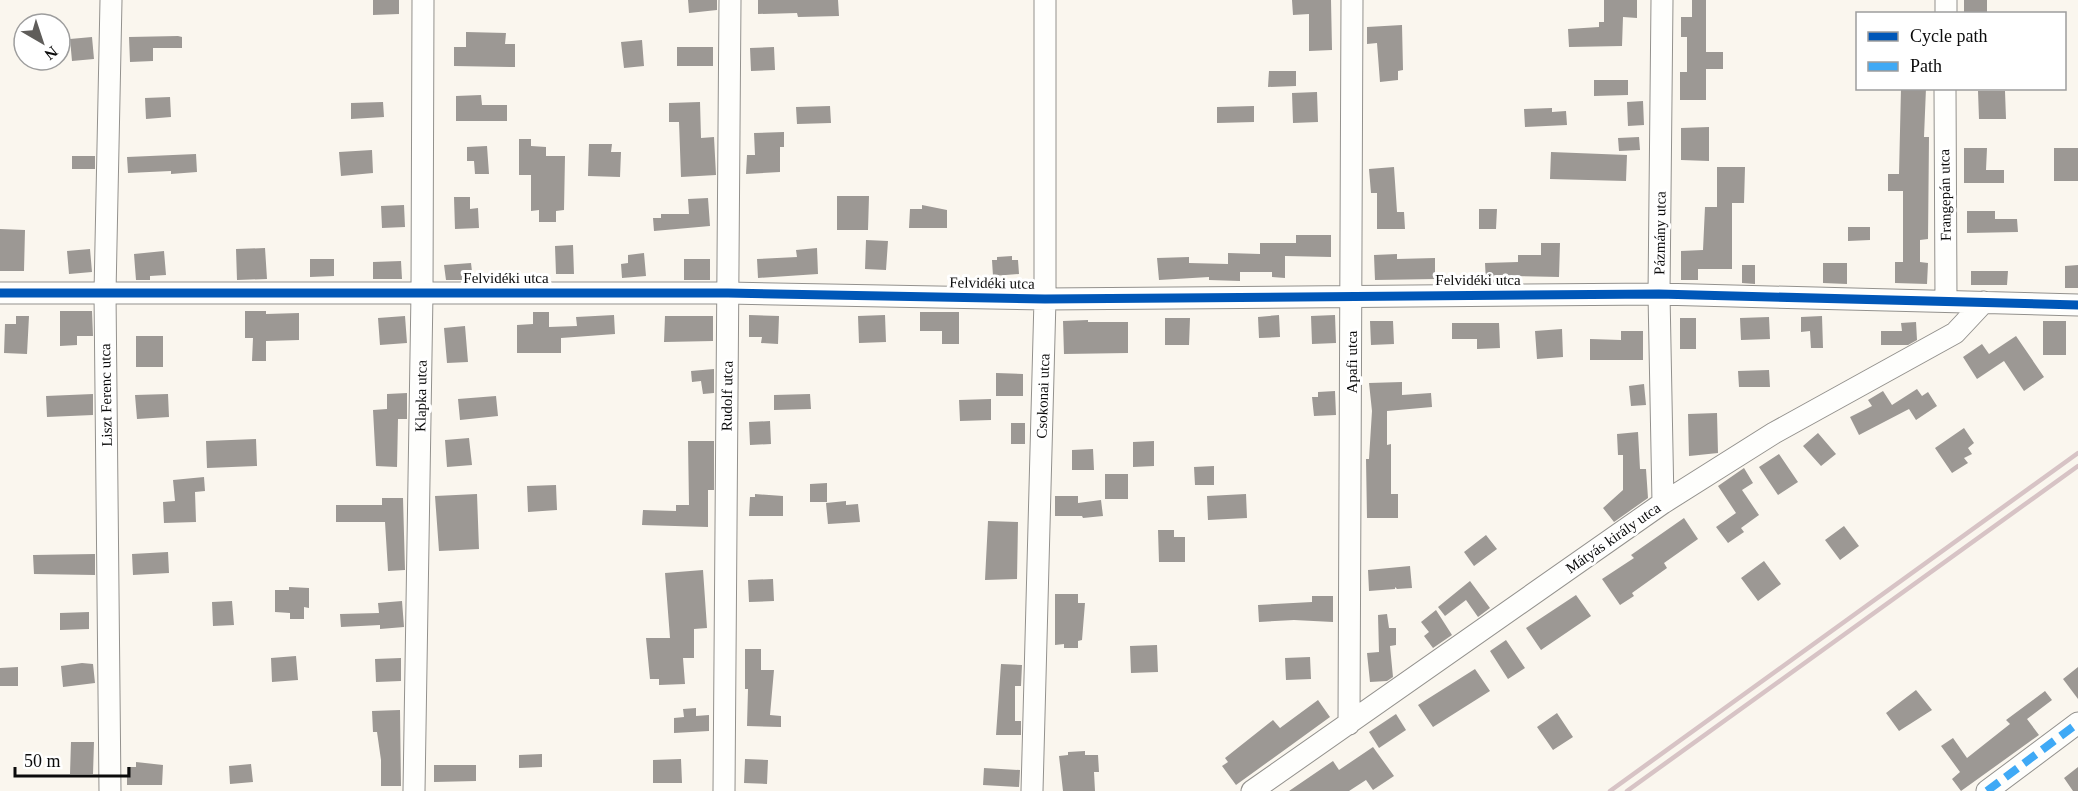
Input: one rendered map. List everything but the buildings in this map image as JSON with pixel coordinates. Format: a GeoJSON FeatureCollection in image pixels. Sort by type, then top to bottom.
{"type":"FeatureCollection","features":[{"type":"Feature","properties":{"kind":"street","name":"Liszt Ferenc utca"},"geometry":{"type":"LineString","coordinates":[[110,791],[105,293],[111,0]]}},
{"type":"Feature","properties":{"kind":"street","name":"Klapka utca"},"geometry":{"type":"LineString","coordinates":[[414,791],[422,293],[423,0]]}},
{"type":"Feature","properties":{"kind":"street","name":"Rudolf utca"},"geometry":{"type":"LineString","coordinates":[[724,791],[730,0]]}},
{"type":"Feature","properties":{"kind":"street","name":"Csokonai utca"},"geometry":{"type":"LineString","coordinates":[[1032,791],[1045,299],[1045,0]]}},
{"type":"Feature","properties":{"kind":"street","name":"Apafi utca"},"geometry":{"type":"LineString","coordinates":[[1349,724],[1353,296],[1352,0]]}},
{"type":"Feature","properties":{"kind":"street","name":"Pázmány utca"},"geometry":{"type":"LineString","coordinates":[[1662,0],[1659,294],[1663,503]]}},
{"type":"Feature","properties":{"kind":"street","name":"Frangepán utca"},"geometry":{"type":"LineString","coordinates":[[1945,90],[1946,301]]}},
{"type":"Feature","properties":{"kind":"street","name":"Felvidéki utca"},"geometry":{"type":"LineString","coordinates":[[0,294],[728,293],[1045,299],[1659,294],[2078,306]]}},
{"type":"Feature","properties":{"kind":"street","name":"Mátyás király utca"},"geometry":{"type":"LineString","coordinates":[[1252,791],[1663,503],[1774,433],[1954,333],[1984,302]]}},
{"type":"Feature","properties":{"kind":"street"},"geometry":{"type":"LineString","coordinates":[[1987,791],[2078,723]]}},
{"type":"Feature","properties":{"kind":"railway"},"geometry":{"type":"LineString","coordinates":[[1610,791],[2078,453]]}},
{"type":"Feature","properties":{"kind":"railway"},"geometry":{"type":"LineString","coordinates":[[1627,791],[2078,466]]}},
{"type":"Feature","properties":{"kind":"marked path"},"geometry":{"type":"LineString","coordinates":[[1987,791],[2078,723]]}},
{"type":"Feature","properties":{"kind":"cycle path"},"geometry":{"type":"LineString","coordinates":[[0,293],[728,293],[1045,299],[1659,294],[2078,305]]}}]}
